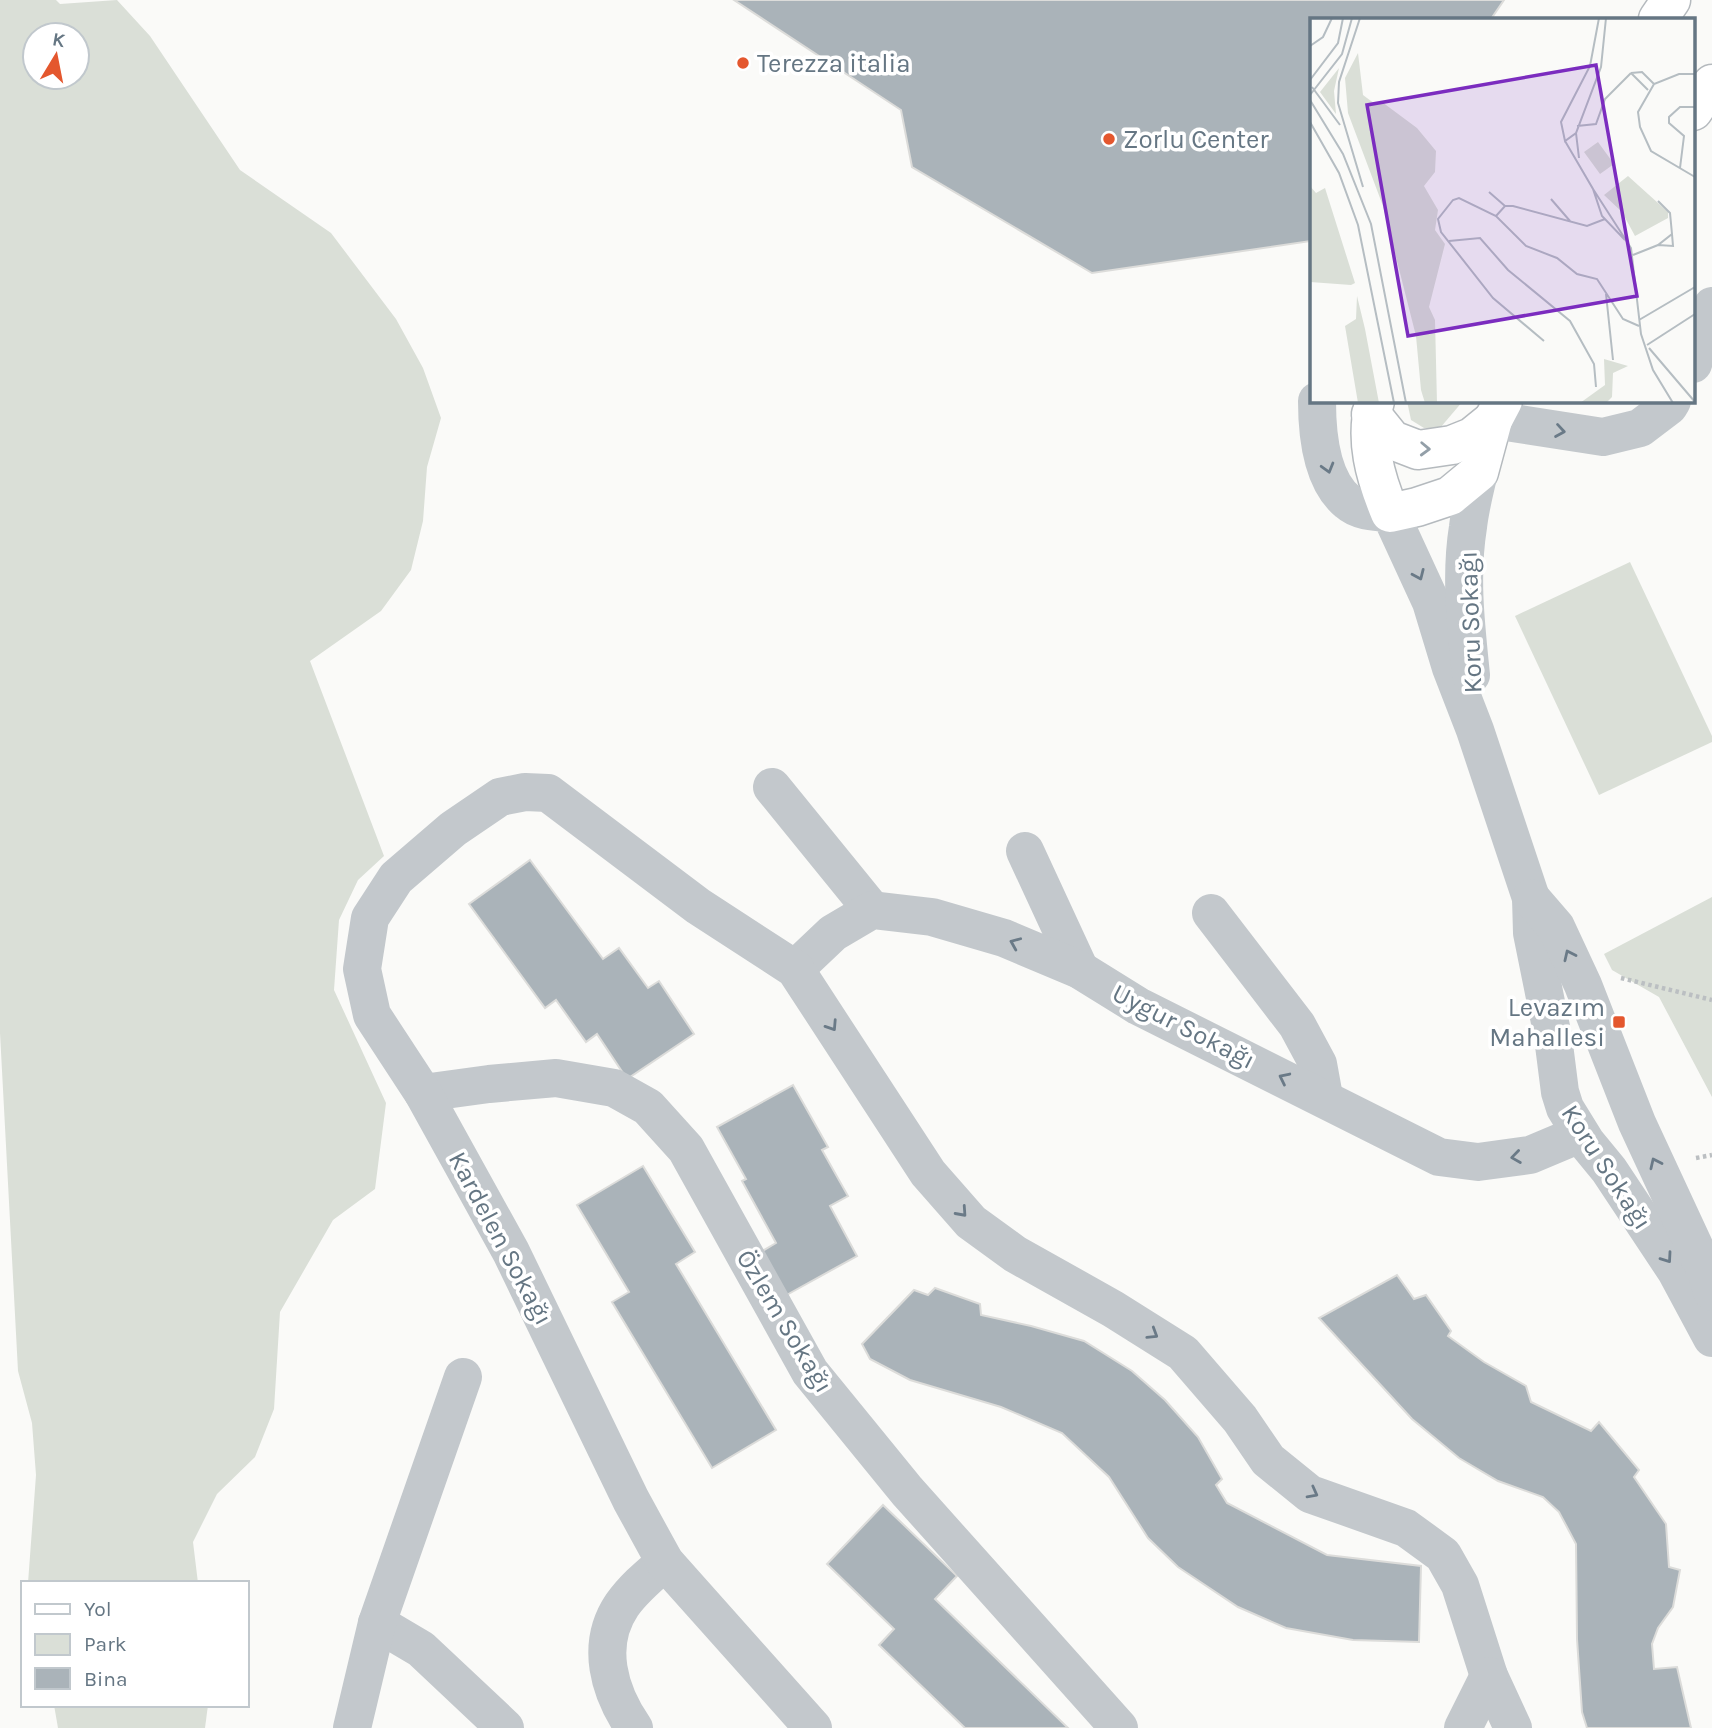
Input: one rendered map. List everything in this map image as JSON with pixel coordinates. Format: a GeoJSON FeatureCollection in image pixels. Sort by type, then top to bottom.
{"type":"FeatureCollection","features":[{"type":"Feature","properties":{"kind":"main road"},"geometry":{"type":"LineString","coordinates":[[1659,18],[1671,0]]}},
{"type":"Feature","properties":{"kind":"main road"},"geometry":{"type":"LineString","coordinates":[[1694,110],[1712,84]]}},
{"type":"Feature","properties":{"kind":"main road"},"geometry":{"type":"LineString","coordinates":[[1373,407],[1370,448],[1378,485],[1390,513],[1417,508],[1450,496],[1479,472],[1498,410]]}},
{"type":"Feature","properties":{"kind":"main road"},"geometry":{"type":"LineString","coordinates":[[1373,407],[1392,440],[1418,450],[1434,450],[1472,437],[1498,410]]}},
{"type":"Feature","properties":{"kind":"street"},"geometry":{"type":"LineString","coordinates":[[1694,361],[1712,306]]}},
{"type":"Feature","properties":{"kind":"street"},"geometry":{"type":"LineString","coordinates":[[1317,402],[1320,442],[1332,483],[1349,503],[1370,512],[1390,513]]}},
{"type":"Feature","properties":{"kind":"street"},"geometry":{"type":"LineString","coordinates":[[1498,410],[1603,437],[1640,428],[1671,402]]}},
{"type":"Feature","properties":{"kind":"street","name":"Koru Sokağı"},"geometry":{"type":"LineString","coordinates":[[1475,730],[1465,622],[1464,563],[1479,472]]}},
{"type":"Feature","properties":{"kind":"street","name":"Koru Sokağı"},"geometry":{"type":"LineString","coordinates":[[1390,513],[1431,602],[1451,668],[1475,730],[1531,898],[1532,933],[1565,1108],[1676,1271],[1712,1338]]}},
{"type":"Feature","properties":{"kind":"street"},"geometry":{"type":"LineString","coordinates":[[772,787],[872,910],[833,933],[795,969],[928,1173],[971,1222],[1015,1254],[1113,1309],[1183,1353],[1240,1419],[1268,1460],[1310,1494],[1405,1528],[1443,1555],[1460,1585],[1489,1676],[1513,1728]]}},
{"type":"Feature","properties":{"kind":"street","name":"Kardelen Sokağı"},"geometry":{"type":"LineString","coordinates":[[795,969],[698,906],[548,793],[525,792],[500,797],[453,829],[396,878],[370,918],[362,969],[372,1014],[423,1093],[511,1252],[631,1500],[665,1562],[813,1728]]}},
{"type":"Feature","properties":{"kind":"street"},"geometry":{"type":"LineString","coordinates":[[1025,851],[1080,970]]}},
{"type":"Feature","properties":{"kind":"street","name":"Koru Sokağı"},"geometry":{"type":"LineString","coordinates":[[1531,898],[1556,927],[1583,985],[1637,1123],[1707,1274],[1712,1292]]}},
{"type":"Feature","properties":{"kind":"street","name":"Uygur Sokağı"},"geometry":{"type":"LineString","coordinates":[[872,910],[944,920],[1004,938],[1080,970],[1138,1006],[1439,1157],[1478,1162],[1530,1155],[1583,1138]]}},
{"type":"Feature","properties":{"kind":"street"},"geometry":{"type":"LineString","coordinates":[[1211,913],[1297,1025],[1318,1064],[1324,1097]]}},
{"type":"Feature","properties":{"kind":"street"},"geometry":{"type":"LineString","coordinates":[[1559,1079],[1581,1067],[1614,1063]]}},
{"type":"Feature","properties":{"kind":"street","name":"Özlem Sokağı"},"geometry":{"type":"LineString","coordinates":[[423,1093],[556,1078],[614,1088],[648,1107],[686,1149],[810,1372],[907,1491],[1119,1728]]}},
{"type":"Feature","properties":{"kind":"street"},"geometry":{"type":"LineString","coordinates":[[1583,1138],[1621,1134],[1637,1123]]}},
{"type":"Feature","properties":{"kind":"street"},"geometry":{"type":"LineString","coordinates":[[352,1728],[377,1623],[463,1377]]}},
{"type":"Feature","properties":{"kind":"street"},"geometry":{"type":"LineString","coordinates":[[635,1728],[613,1693],[608,1673],[607,1650],[611,1628],[621,1606],[635,1589],[665,1562]]}},
{"type":"Feature","properties":{"kind":"street"},"geometry":{"type":"LineString","coordinates":[[377,1623],[421,1649],[505,1728]]}},
{"type":"Feature","properties":{"kind":"street"},"geometry":{"type":"LineString","coordinates":[[1463,1728],[1489,1676]]}},
{"type":"Feature","properties":{"kind":"path"},"geometry":{"type":"LineString","coordinates":[[1583,985],[1612,976],[1712,1000]]}},
{"type":"Feature","properties":{"kind":"green space"},"geometry":{"type":"Polygon","coordinates":[[[0,0],[56,0],[60,4],[117,0],[150,36],[240,170],[331,233],[396,319],[423,368],[441,418],[427,467],[423,521],[411,570],[381,611],[310,661],[384,856],[358,880],[339,920],[334,990],[386,1103],[375,1189],[333,1220],[280,1312],[274,1409],[255,1457],[217,1494],[193,1542],[198,1581],[28,1581],[36,1475],[32,1423],[18,1371],[0,1033],[0,0]]]}},
{"type":"Feature","properties":{"kind":"green space"},"geometry":{"type":"Polygon","coordinates":[[[1407,402],[1462,402],[1440,428],[1424,428],[1411,420],[1407,402]]]}},
{"type":"Feature","properties":{"kind":"green space"},"geometry":{"type":"Polygon","coordinates":[[[1630,562],[1712,736],[1712,742],[1599,795],[1515,616],[1630,562]]]}},
{"type":"Feature","properties":{"kind":"green space"},"geometry":{"type":"Polygon","coordinates":[[[1712,897],[1712,1097],[1659,997],[1612,970],[1604,954],[1712,897]]]}},
{"type":"Feature","properties":{"kind":"green space"},"geometry":{"type":"Polygon","coordinates":[[[54,1707],[208,1707],[205,1728],[58,1728],[54,1707]]]}},
{"type":"Feature","properties":{"kind":"building","name":"Zorlu Center"},"geometry":{"type":"Polygon","coordinates":[[[734,0],[1504,0],[1492,18],[1310,18],[1310,241],[1092,273],[912,167],[901,110],[734,0]]]}},
{"type":"Feature","properties":{"kind":"building"},"geometry":{"type":"Polygon","coordinates":[[[530,860],[603,959],[619,948],[648,988],[659,981],[694,1034],[627,1079],[597,1034],[586,1042],[556,1000],[545,1008],[469,904],[530,860]]]}},
{"type":"Feature","properties":{"kind":"building"},"geometry":{"type":"Polygon","coordinates":[[[793,1085],[828,1147],[822,1150],[848,1196],[830,1206],[857,1256],[783,1297],[759,1253],[776,1243],[742,1181],[746,1179],[717,1127],[793,1085]]]}},
{"type":"Feature","properties":{"kind":"building"},"geometry":{"type":"Polygon","coordinates":[[[643,1166],[695,1252],[676,1264],[776,1430],[712,1468],[612,1302],[629,1292],[577,1205],[643,1166]]]}},
{"type":"Feature","properties":{"kind":"building"},"geometry":{"type":"Polygon","coordinates":[[[1397,1275],[1414,1299],[1426,1295],[1451,1331],[1448,1336],[1484,1362],[1526,1386],[1531,1402],[1591,1431],[1599,1422],[1639,1470],[1634,1477],[1666,1524],[1669,1567],[1680,1570],[1673,1607],[1658,1628],[1652,1644],[1654,1669],[1677,1667],[1691,1728],[1587,1728],[1582,1712],[1577,1639],[1576,1544],[1559,1512],[1543,1497],[1498,1481],[1459,1458],[1412,1419],[1319,1318],[1397,1275]]]}},
{"type":"Feature","properties":{"kind":"building"},"geometry":{"type":"Polygon","coordinates":[[[935,1288],[980,1304],[981,1315],[1084,1341],[1132,1371],[1165,1400],[1198,1437],[1222,1479],[1216,1485],[1227,1503],[1327,1555],[1421,1566],[1419,1642],[1353,1640],[1286,1628],[1238,1607],[1178,1567],[1148,1538],[1109,1477],[1062,1433],[1001,1407],[910,1380],[870,1359],[862,1344],[914,1290],[928,1295],[935,1288]]]}},
{"type":"Feature","properties":{"kind":"building"},"geometry":{"type":"Polygon","coordinates":[[[883,1505],[957,1576],[935,1599],[1068,1728],[965,1728],[879,1645],[894,1629],[827,1564],[883,1505]]]}},
{"type":"Feature","properties":{"kind":"place","name":"Terezza italia"},"geometry":{"type":"Point","coordinates":[743,63]}},
{"type":"Feature","properties":{"kind":"place","name":"Zorlu Center"},"geometry":{"type":"Point","coordinates":[1109,139]}},
{"type":"Feature","properties":{"kind":"place","name":"Levazım Mahallesi"},"geometry":{"type":"Point","coordinates":[1619,1022]}}]}
